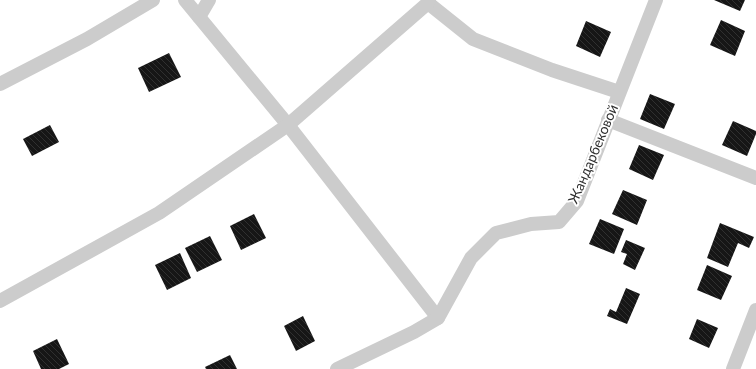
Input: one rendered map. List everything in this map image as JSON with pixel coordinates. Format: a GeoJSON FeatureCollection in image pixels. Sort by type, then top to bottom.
{"type":"FeatureCollection","features":[{"type":"Feature","properties":{"kind":"street"},"geometry":{"type":"LineString","coordinates":[[0,84],[87,39],[153,0]]}},
{"type":"Feature","properties":{"kind":"street"},"geometry":{"type":"LineString","coordinates":[[185,0],[288,125],[438,318],[414,332],[337,369]]}},
{"type":"Feature","properties":{"kind":"street"},"geometry":{"type":"LineString","coordinates":[[199,17],[209,0]]}},
{"type":"Feature","properties":{"kind":"street","name":"Жандарбековой"},"geometry":{"type":"LineString","coordinates":[[438,318],[471,258],[496,233],[531,224],[559,222],[576,201],[656,0]]}},
{"type":"Feature","properties":{"kind":"street"},"geometry":{"type":"LineString","coordinates":[[0,301],[159,214],[288,125],[429,2],[473,39],[552,70],[619,92]]}},
{"type":"Feature","properties":{"kind":"street"},"geometry":{"type":"LineString","coordinates":[[608,120],[756,178]]}},
{"type":"Feature","properties":{"kind":"street"},"geometry":{"type":"LineString","coordinates":[[733,369],[756,310]]}},
{"type":"Feature","properties":{"kind":"building"},"geometry":{"type":"Polygon","coordinates":[[[714,0],[745,0],[740,11],[714,0]]]}},
{"type":"Feature","properties":{"kind":"building"},"geometry":{"type":"Polygon","coordinates":[[[721,20],[745,31],[735,56],[710,45],[721,20]]]}},
{"type":"Feature","properties":{"kind":"building"},"geometry":{"type":"Polygon","coordinates":[[[586,21],[611,32],[600,57],[576,46],[586,21]]]}},
{"type":"Feature","properties":{"kind":"building"},"geometry":{"type":"Polygon","coordinates":[[[169,53],[181,77],[149,92],[138,68],[169,53]]]}},
{"type":"Feature","properties":{"kind":"building"},"geometry":{"type":"Polygon","coordinates":[[[650,94],[675,104],[664,129],[640,119],[650,94]]]}},
{"type":"Feature","properties":{"kind":"building"},"geometry":{"type":"Polygon","coordinates":[[[733,121],[756,131],[747,156],[722,145],[733,121]]]}},
{"type":"Feature","properties":{"kind":"building"},"geometry":{"type":"Polygon","coordinates":[[[50,125],[59,142],[32,156],[23,139],[50,125]]]}},
{"type":"Feature","properties":{"kind":"building"},"geometry":{"type":"Polygon","coordinates":[[[639,145],[664,155],[653,180],[629,169],[639,145]]]}},
{"type":"Feature","properties":{"kind":"building"},"geometry":{"type":"Polygon","coordinates":[[[623,190],[647,200],[637,225],[612,214],[623,190]]]}},
{"type":"Feature","properties":{"kind":"building"},"geometry":{"type":"Polygon","coordinates":[[[254,214],[266,238],[241,250],[230,226],[254,214]]]}},
{"type":"Feature","properties":{"kind":"building"},"geometry":{"type":"Polygon","coordinates":[[[600,219],[624,229],[614,254],[589,244],[600,219]]]}},
{"type":"Feature","properties":{"kind":"building"},"geometry":{"type":"Polygon","coordinates":[[[720,223],[754,237],[749,248],[738,243],[728,267],[707,258],[720,223]]]}},
{"type":"Feature","properties":{"kind":"building"},"geometry":{"type":"Polygon","coordinates":[[[210,236],[222,260],[197,272],[185,248],[210,236]]]}},
{"type":"Feature","properties":{"kind":"building"},"geometry":{"type":"Polygon","coordinates":[[[626,240],[645,248],[635,270],[623,264],[627,254],[621,252],[626,240]]]}},
{"type":"Feature","properties":{"kind":"building"},"geometry":{"type":"Polygon","coordinates":[[[180,253],[191,278],[167,290],[155,265],[180,253]]]}},
{"type":"Feature","properties":{"kind":"building"},"geometry":{"type":"Polygon","coordinates":[[[707,265],[732,276],[721,300],[697,290],[707,265]]]}},
{"type":"Feature","properties":{"kind":"building"},"geometry":{"type":"Polygon","coordinates":[[[626,288],[640,294],[627,324],[607,316],[610,309],[616,312],[626,288]]]}},
{"type":"Feature","properties":{"kind":"building"},"geometry":{"type":"Polygon","coordinates":[[[303,316],[315,341],[296,351],[284,326],[303,316]]]}},
{"type":"Feature","properties":{"kind":"building"},"geometry":{"type":"Polygon","coordinates":[[[697,319],[718,328],[709,348],[689,339],[697,319]]]}},
{"type":"Feature","properties":{"kind":"building"},"geometry":{"type":"Polygon","coordinates":[[[57,339],[69,364],[59,369],[41,369],[33,351],[57,339]]]}},
{"type":"Feature","properties":{"kind":"building"},"geometry":{"type":"Polygon","coordinates":[[[230,355],[237,369],[206,369],[205,367],[230,355]]]}}]}
